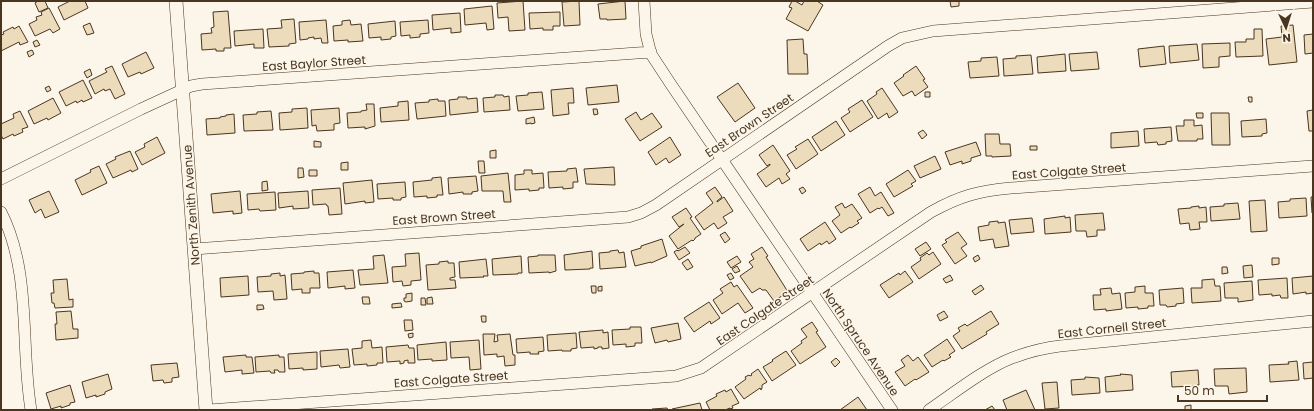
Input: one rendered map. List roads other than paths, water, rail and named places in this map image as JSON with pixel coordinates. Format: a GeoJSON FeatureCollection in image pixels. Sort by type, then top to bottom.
{"type":"FeatureCollection","features":[{"type":"Feature","properties":{"kind":"street","name":"North Zenith Avenue"},"geometry":{"type":"LineString","coordinates":[[176,1],[207,410]]}},
{"type":"Feature","properties":{"kind":"street","name":"North Spruce Avenue"},"geometry":{"type":"LineString","coordinates":[[644,1],[646,34],[651,52],[670,83],[892,410]]}},
{"type":"Feature","properties":{"kind":"street","name":"East Brown Street"},"geometry":{"type":"LineString","coordinates":[[194,249],[628,217],[641,213],[656,205],[888,46],[902,38],[914,34],[933,31],[1313,2]]}},
{"type":"Feature","properties":{"kind":"street","name":"East Baylor Street"},"geometry":{"type":"LineString","coordinates":[[1,179],[141,109],[191,86],[651,52]]}},
{"type":"Feature","properties":{"kind":"street","name":"East Colgate Street"},"geometry":{"type":"LineString","coordinates":[[207,410],[676,376],[701,368],[931,212],[951,201],[969,194],[986,190],[1313,166]]}},
{"type":"Feature","properties":{"kind":"street"},"geometry":{"type":"LineString","coordinates":[[1,212],[8,226],[20,271],[28,393],[31,410]]}},
{"type":"Feature","properties":{"kind":"street","name":"East Cornell Street"},"geometry":{"type":"LineString","coordinates":[[929,410],[991,368],[1011,358],[1043,348],[1313,321]]}}]}
